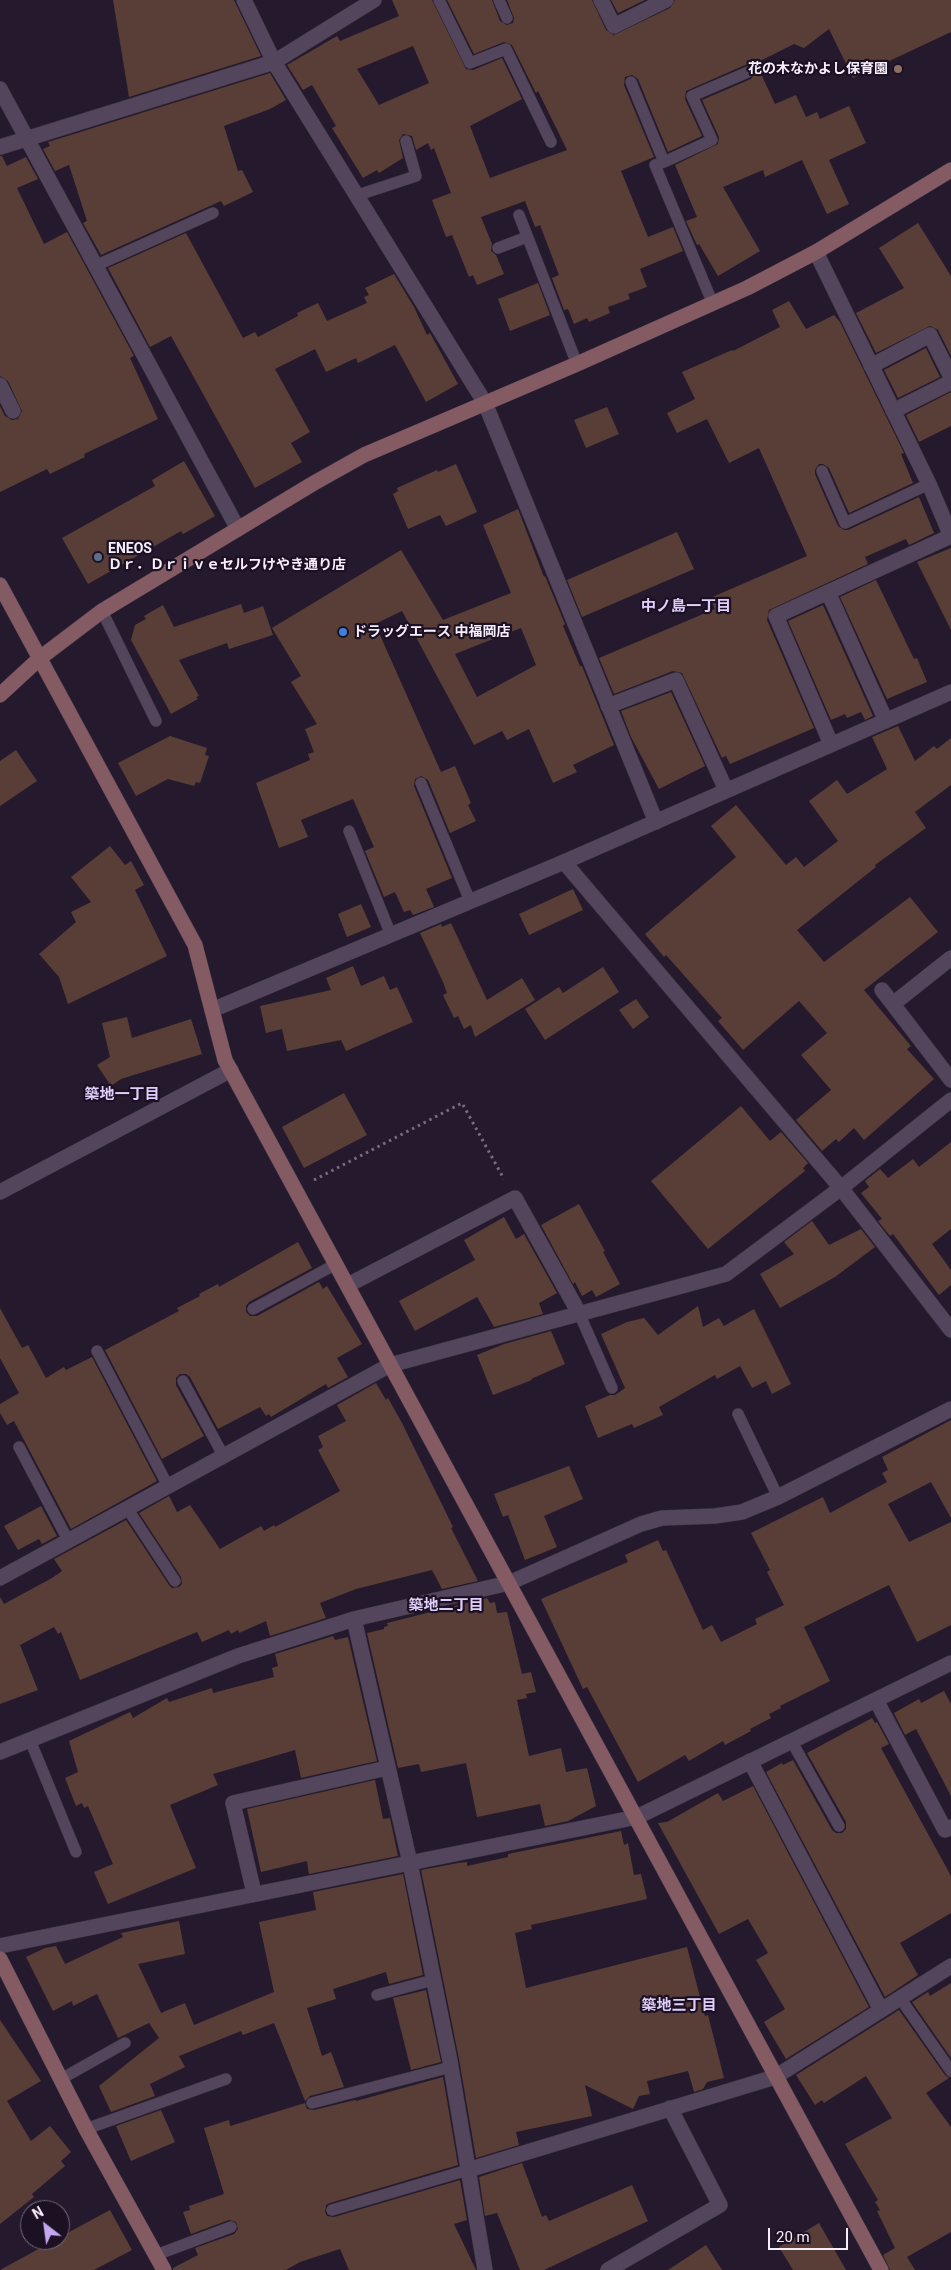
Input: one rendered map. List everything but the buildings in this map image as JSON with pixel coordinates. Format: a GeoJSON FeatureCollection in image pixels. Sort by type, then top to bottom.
{"type":"FeatureCollection","features":[{"type":"Feature","properties":{"kind":"street"},"geometry":{"type":"LineString","coordinates":[[244,0],[274,62],[485,403],[656,822]]}},
{"type":"Feature","properties":{"kind":"street"},"geometry":{"type":"LineString","coordinates":[[0,146],[274,62],[374,0]]}},
{"type":"Feature","properties":{"kind":"street"},"geometry":{"type":"LineString","coordinates":[[601,0],[614,26],[666,0]]}},
{"type":"Feature","properties":{"kind":"street"},"geometry":{"type":"LineString","coordinates":[[0,89],[238,529]]}},
{"type":"Feature","properties":{"kind":"street"},"geometry":{"type":"LineString","coordinates":[[0,695],[40,658],[102,611],[364,456],[713,304],[816,252],[951,170]]}},
{"type":"Feature","properties":{"kind":"street"},"geometry":{"type":"LineString","coordinates":[[816,252],[929,484],[951,536],[776,616],[831,744]]}},
{"type":"Feature","properties":{"kind":"street"},"geometry":{"type":"LineString","coordinates":[[871,366],[930,335],[951,377]]}},
{"type":"Feature","properties":{"kind":"street"},"geometry":{"type":"LineString","coordinates":[[892,411],[951,382]]}},
{"type":"Feature","properties":{"kind":"street"},"geometry":{"type":"LineString","coordinates":[[0,385],[13,411]]}},
{"type":"Feature","properties":{"kind":"street"},"geometry":{"type":"LineString","coordinates":[[0,585],[195,945],[225,1060],[637,1817],[699,1938],[774,2077],[881,2270]]}},
{"type":"Feature","properties":{"kind":"street"},"geometry":{"type":"LineString","coordinates":[[828,592],[886,721]]}},
{"type":"Feature","properties":{"kind":"street"},"geometry":{"type":"LineString","coordinates":[[608,706],[676,680],[726,790]]}},
{"type":"Feature","properties":{"kind":"street"},"geometry":{"type":"LineString","coordinates":[[212,1010],[564,862],[951,692]]}},
{"type":"Feature","properties":{"kind":"street"},"geometry":{"type":"LineString","coordinates":[[564,862],[840,1188],[951,1330]]}},
{"type":"Feature","properties":{"kind":"street"},"geometry":{"type":"LineString","coordinates":[[893,1004],[951,958]]}},
{"type":"Feature","properties":{"kind":"street"},"geometry":{"type":"LineString","coordinates":[[882,990],[951,1080]]}},
{"type":"Feature","properties":{"kind":"street"},"geometry":{"type":"LineString","coordinates":[[0,1192],[231,1070]]}},
{"type":"Feature","properties":{"kind":"street"},"geometry":{"type":"LineString","coordinates":[[0,1578],[390,1365],[726,1274],[840,1188],[951,1100]]}},
{"type":"Feature","properties":{"kind":"street"},"geometry":{"type":"LineString","coordinates":[[348,1286],[515,1198],[579,1313]]}},
{"type":"Feature","properties":{"kind":"street"},"geometry":{"type":"LineString","coordinates":[[0,1752],[238,1656],[354,1619],[509,1583],[641,1524],[662,1518],[715,1516],[742,1512],[778,1497],[951,1409]]}},
{"type":"Feature","properties":{"kind":"street"},"geometry":{"type":"LineString","coordinates":[[354,1619],[410,1863],[451,2067],[484,2270]]}},
{"type":"Feature","properties":{"kind":"street"},"geometry":{"type":"LineString","coordinates":[[0,1946],[254,1893],[637,1817],[951,1663]]}},
{"type":"Feature","properties":{"kind":"street"},"geometry":{"type":"LineString","coordinates":[[876,1700],[949,1833]]}},
{"type":"Feature","properties":{"kind":"street"},"geometry":{"type":"LineString","coordinates":[[750,1761],[881,2010]]}},
{"type":"Feature","properties":{"kind":"street"},"geometry":{"type":"LineString","coordinates":[[254,1893],[233,1803],[387,1768]]}},
{"type":"Feature","properties":{"kind":"street"},"geometry":{"type":"LineString","coordinates":[[0,1959],[86,2130],[164,2270]]}},
{"type":"Feature","properties":{"kind":"street"},"geometry":{"type":"LineString","coordinates":[[468,2170],[774,2077],[951,1966]]}},
{"type":"Feature","properties":{"kind":"street"},"geometry":{"type":"LineString","coordinates":[[608,2270],[720,2205],[670,2108]]}},
{"type":"Feature","properties":{"kind":"lane"},"geometry":{"type":"LineString","coordinates":[[439,0],[470,62],[506,49],[551,142]]}},
{"type":"Feature","properties":{"kind":"lane"},"geometry":{"type":"LineString","coordinates":[[499,0],[507,18]]}},
{"type":"Feature","properties":{"kind":"lane"},"geometry":{"type":"LineString","coordinates":[[713,304],[655,165],[712,140],[692,96],[748,72]]}},
{"type":"Feature","properties":{"kind":"lane"},"geometry":{"type":"LineString","coordinates":[[631,82],[664,162]]}},
{"type":"Feature","properties":{"kind":"lane"},"geometry":{"type":"LineString","coordinates":[[356,196],[416,176],[406,141]]}},
{"type":"Feature","properties":{"kind":"lane"},"geometry":{"type":"LineString","coordinates":[[95,266],[213,213]]}},
{"type":"Feature","properties":{"kind":"lane"},"geometry":{"type":"LineString","coordinates":[[519,215],[577,364]]}},
{"type":"Feature","properties":{"kind":"lane"},"geometry":{"type":"LineString","coordinates":[[498,248],[527,237]]}},
{"type":"Feature","properties":{"kind":"lane"},"geometry":{"type":"LineString","coordinates":[[822,471],[845,523],[929,484]]}},
{"type":"Feature","properties":{"kind":"lane"},"geometry":{"type":"LineString","coordinates":[[102,611],[156,721]]}},
{"type":"Feature","properties":{"kind":"lane"},"geometry":{"type":"LineString","coordinates":[[421,783],[470,901]]}},
{"type":"Feature","properties":{"kind":"lane"},"geometry":{"type":"LineString","coordinates":[[349,831],[391,935]]}},
{"type":"Feature","properties":{"kind":"lane"},"geometry":{"type":"LineString","coordinates":[[254,1309],[336,1264]]}},
{"type":"Feature","properties":{"kind":"lane"},"geometry":{"type":"LineString","coordinates":[[579,1313],[612,1388]]}},
{"type":"Feature","properties":{"kind":"lane"},"geometry":{"type":"LineString","coordinates":[[97,1351],[168,1486]]}},
{"type":"Feature","properties":{"kind":"lane"},"geometry":{"type":"LineString","coordinates":[[183,1381],[223,1456]]}},
{"type":"Feature","properties":{"kind":"lane"},"geometry":{"type":"LineString","coordinates":[[738,1414],[778,1497]]}},
{"type":"Feature","properties":{"kind":"lane"},"geometry":{"type":"LineString","coordinates":[[19,1447],[68,1540]]}},
{"type":"Feature","properties":{"kind":"lane"},"geometry":{"type":"LineString","coordinates":[[127,1508],[175,1581]]}},
{"type":"Feature","properties":{"kind":"lane"},"geometry":{"type":"LineString","coordinates":[[30,1740],[76,1852]]}},
{"type":"Feature","properties":{"kind":"lane"},"geometry":{"type":"LineString","coordinates":[[792,1742],[839,1826]]}},
{"type":"Feature","properties":{"kind":"lane"},"geometry":{"type":"LineString","coordinates":[[377,1995],[433,1980]]}},
{"type":"Feature","properties":{"kind":"lane"},"geometry":{"type":"LineString","coordinates":[[900,1998],[951,2071]]}},
{"type":"Feature","properties":{"kind":"lane"},"geometry":{"type":"LineString","coordinates":[[60,2079],[125,2043]]}},
{"type":"Feature","properties":{"kind":"lane"},"geometry":{"type":"LineString","coordinates":[[312,2104],[451,2067]]}},
{"type":"Feature","properties":{"kind":"lane"},"geometry":{"type":"LineString","coordinates":[[86,2130],[226,2079]]}},
{"type":"Feature","properties":{"kind":"lane"},"geometry":{"type":"LineString","coordinates":[[332,2210],[468,2170]]}},
{"type":"Feature","properties":{"kind":"lane"},"geometry":{"type":"LineString","coordinates":[[156,2255],[231,2226]]}},
{"type":"Feature","properties":{"kind":"path"},"geometry":{"type":"LineString","coordinates":[[296,1190],[462,1103],[515,1198]]}},
{"type":"Feature","properties":{"kind":"place","name":"花の木なかよし保育園"},"geometry":{"type":"Point","coordinates":[898,69]}},
{"type":"Feature","properties":{"kind":"place","name":"ENEOS Ｄｒ．Ｄｒｉｖｅセルフけやき通り店"},"geometry":{"type":"Point","coordinates":[98,557]}},
{"type":"Feature","properties":{"kind":"place","name":"ドラッグエース 中福岡店"},"geometry":{"type":"Point","coordinates":[343,632]}},
{"type":"Feature","properties":{"kind":"district","name":"中ノ島一丁目"},"geometry":{"type":"Point","coordinates":[686,607]}},
{"type":"Feature","properties":{"kind":"district","name":"築地一丁目"},"geometry":{"type":"Point","coordinates":[122,1095]}},
{"type":"Feature","properties":{"kind":"district","name":"築地二丁目"},"geometry":{"type":"Point","coordinates":[446,1606]}},
{"type":"Feature","properties":{"kind":"district","name":"築地三丁目"},"geometry":{"type":"Point","coordinates":[679,2006]}}]}
